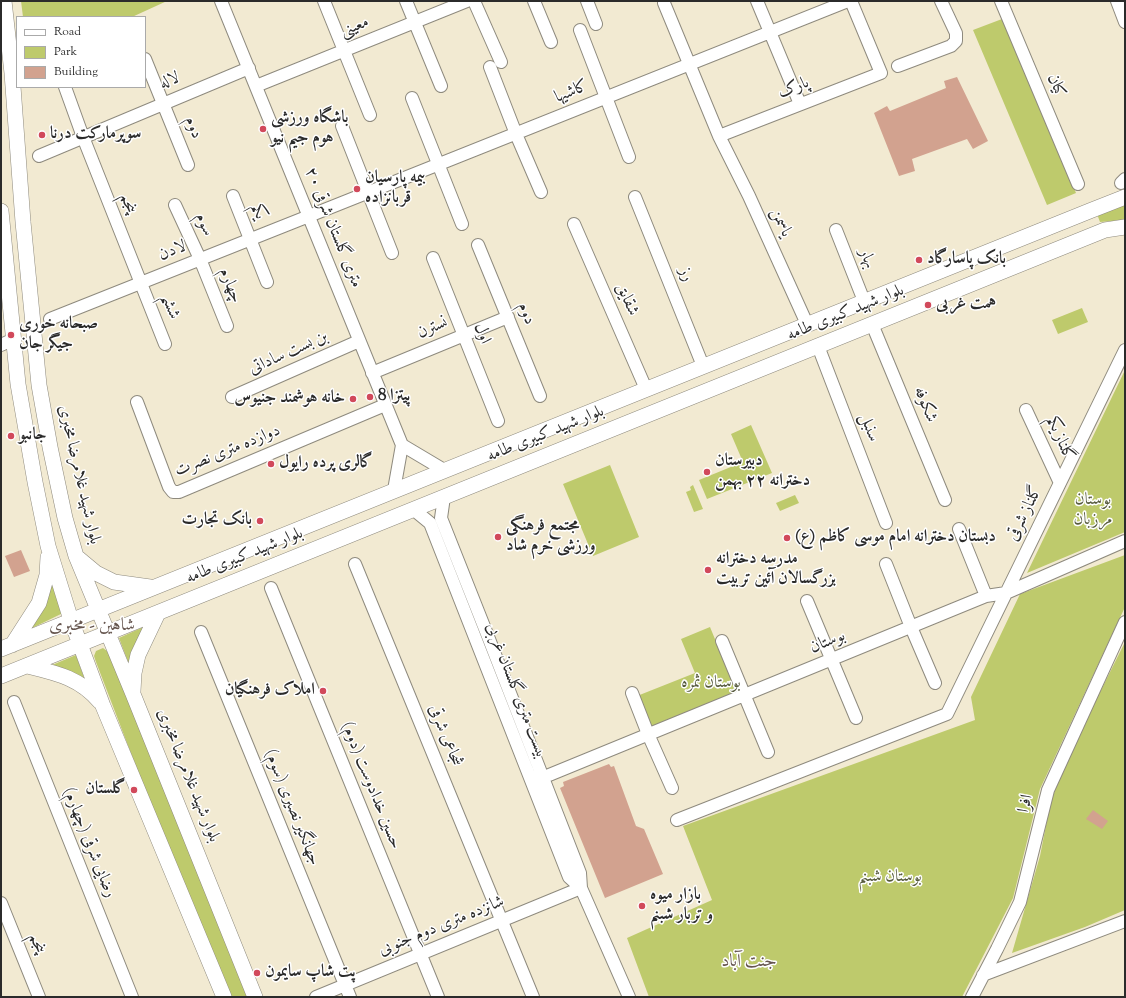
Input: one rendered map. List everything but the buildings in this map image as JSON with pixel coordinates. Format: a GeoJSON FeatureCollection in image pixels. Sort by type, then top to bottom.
{"type":"FeatureCollection","features":[{"type":"Feature","properties":{"kind":"main road","name":"بلوار شهید غلامرضا مخبری"},"geometry":{"type":"LineString","coordinates":[[4,1],[12,73],[23,222],[40,385],[51,454],[65,518],[76,556],[256,997]]}},
{"type":"Feature","properties":{"kind":"main road","name":"بلوار شهید کبیری طامه"},"geometry":{"type":"LineString","coordinates":[[4,647],[1092,210],[1124,188]]}},
{"type":"Feature","properties":{"kind":"main road"},"geometry":{"type":"LineString","coordinates":[[1,211],[8,342],[18,384],[48,546],[71,620],[103,706],[224,997]]}},
{"type":"Feature","properties":{"kind":"main road","name":"بلوار شهید کبیری طامه"},"geometry":{"type":"LineString","coordinates":[[1,676],[1105,230],[1125,228]]}},
{"type":"Feature","properties":{"kind":"main road"},"geometry":{"type":"LineString","coordinates":[[4,647],[39,603],[47,575],[48,546]]}},
{"type":"Feature","properties":{"kind":"main road"},"geometry":{"type":"LineString","coordinates":[[76,556],[96,573],[114,582],[153,587]]}},
{"type":"Feature","properties":{"kind":"main road"},"geometry":{"type":"LineString","coordinates":[[133,694],[134,672],[138,655],[158,613]]}},
{"type":"Feature","properties":{"kind":"main road"},"geometry":{"type":"LineString","coordinates":[[27,666],[71,679],[92,693],[103,706]]}},
{"type":"Feature","properties":{"kind":"street","name":"۲۰ متری گلستان شرقی"},"geometry":{"type":"LineString","coordinates":[[221,1],[402,445]]}},
{"type":"Feature","properties":{"kind":"street"},"geometry":{"type":"LineString","coordinates":[[324,1],[370,115]]}},
{"type":"Feature","properties":{"kind":"street"},"geometry":{"type":"LineString","coordinates":[[406,1],[441,86]]}},
{"type":"Feature","properties":{"kind":"street","name":"معینی"},"geometry":{"type":"LineString","coordinates":[[256,86],[467,1]]}},
{"type":"Feature","properties":{"kind":"street"},"geometry":{"type":"LineString","coordinates":[[474,1],[501,62]]}},
{"type":"Feature","properties":{"kind":"street"},"geometry":{"type":"LineString","coordinates":[[534,1],[551,42]]}},
{"type":"Feature","properties":{"kind":"street"},"geometry":{"type":"LineString","coordinates":[[587,1],[596,24]]}},
{"type":"Feature","properties":{"kind":"street"},"geometry":{"type":"LineString","coordinates":[[757,1],[800,104]]}},
{"type":"Feature","properties":{"kind":"street","name":"کاشیها"},"geometry":{"type":"LineString","coordinates":[[309,216],[848,1]]}},
{"type":"Feature","properties":{"kind":"street","name":"پارک"},"geometry":{"type":"LineString","coordinates":[[719,136],[881,73],[851,1]]}},
{"type":"Feature","properties":{"kind":"street"},"geometry":{"type":"LineString","coordinates":[[898,66],[951,46],[956,41],[956,33],[941,1]]}},
{"type":"Feature","properties":{"kind":"street","name":"کیان"},"geometry":{"type":"LineString","coordinates":[[1001,1],[1078,184]]}},
{"type":"Feature","properties":{"kind":"street"},"geometry":{"type":"LineString","coordinates":[[1117,1],[1125,22]]}},
{"type":"Feature","properties":{"kind":"street","name":"یاسمن"},"geometry":{"type":"LineString","coordinates":[[664,3],[719,136],[749,196],[807,324]]}},
{"type":"Feature","properties":{"kind":"street"},"geometry":{"type":"LineString","coordinates":[[580,30],[629,157]]}},
{"type":"Feature","properties":{"kind":"street"},"geometry":{"type":"LineString","coordinates":[[146,62],[163,104]]}},
{"type":"Feature","properties":{"kind":"street"},"geometry":{"type":"LineString","coordinates":[[490,67],[516,134],[541,192]]}},
{"type":"Feature","properties":{"kind":"street","name":"لاله"},"geometry":{"type":"LineString","coordinates":[[39,156],[249,68]]}},
{"type":"Feature","properties":{"kind":"street"},"geometry":{"type":"LineString","coordinates":[[65,88],[83,137]]}},
{"type":"Feature","properties":{"kind":"street"},"geometry":{"type":"LineString","coordinates":[[412,98],[462,224]]}},
{"type":"Feature","properties":{"kind":"street","name":"دوم"},"geometry":{"type":"LineString","coordinates":[[163,104],[188,165]]}},
{"type":"Feature","properties":{"kind":"street"},"geometry":{"type":"LineString","coordinates":[[342,126],[392,253]]}},
{"type":"Feature","properties":{"kind":"street","name":"پنجم"},"geometry":{"type":"LineString","coordinates":[[83,137],[140,283]]}},
{"type":"Feature","properties":{"kind":"street","name":"یکم"},"geometry":{"type":"LineString","coordinates":[[233,196],[250,240]]}},
{"type":"Feature","properties":{"kind":"street","name":"رز"},"geometry":{"type":"LineString","coordinates":[[635,197],[703,366]]}},
{"type":"Feature","properties":{"kind":"street","name":"سوم"},"geometry":{"type":"LineString","coordinates":[[175,205],[200,260]]}},
{"type":"Feature","properties":{"kind":"street","name":"لادن"},"geometry":{"type":"LineString","coordinates":[[50,319],[309,216]]}},
{"type":"Feature","properties":{"kind":"street","name":"شقایق"},"geometry":{"type":"LineString","coordinates":[[574,224],[646,389]]}},
{"type":"Feature","properties":{"kind":"street","name":"بهار"},"geometry":{"type":"LineString","coordinates":[[836,230],[864,301]]}},
{"type":"Feature","properties":{"kind":"street"},"geometry":{"type":"LineString","coordinates":[[250,240],[267,282]]}},
{"type":"Feature","properties":{"kind":"street","name":"دوم"},"geometry":{"type":"LineString","coordinates":[[478,245],[540,396]]}},
{"type":"Feature","properties":{"kind":"street","name":"اول"},"geometry":{"type":"LineString","coordinates":[[433,258],[498,421]]}},
{"type":"Feature","properties":{"kind":"street","name":"چهارم"},"geometry":{"type":"LineString","coordinates":[[200,260],[227,326]]}},
{"type":"Feature","properties":{"kind":"street","name":"ششم"},"geometry":{"type":"LineString","coordinates":[[140,283],[165,344]]}},
{"type":"Feature","properties":{"kind":"street","name":"نسترن"},"geometry":{"type":"LineString","coordinates":[[372,373],[508,317]]}},
{"type":"Feature","properties":{"kind":"street","name":"شکوفه"},"geometry":{"type":"LineString","coordinates":[[872,324],[945,500]]}},
{"type":"Feature","properties":{"kind":"street","name":"بن بست ساداتی"},"geometry":{"type":"LineString","coordinates":[[232,397],[359,341]]}},
{"type":"Feature","properties":{"kind":"street","name":"سنبل"},"geometry":{"type":"LineString","coordinates":[[818,346],[886,523]]}},
{"type":"Feature","properties":{"kind":"street","name":"گلناز شرقی"},"geometry":{"type":"LineString","coordinates":[[677,820],[947,714],[1125,350]]}},
{"type":"Feature","properties":{"kind":"street","name":"دوازده متری نصرت"},"geometry":{"type":"LineString","coordinates":[[137,402],[169,487],[173,492],[179,492],[385,405]]}},
{"type":"Feature","properties":{"kind":"street","name":"گلناز یکم"},"geometry":{"type":"LineString","coordinates":[[1026,410],[1060,483]]}},
{"type":"Feature","properties":{"kind":"street"},"geometry":{"type":"LineString","coordinates":[[394,490],[402,445],[444,470]]}},
{"type":"Feature","properties":{"kind":"street","name":"بیست متری گلستان غربی"},"geometry":{"type":"LineString","coordinates":[[444,497],[441,518],[580,873],[581,888],[629,997]]}},
{"type":"Feature","properties":{"kind":"street","name":"بیست متری گلستان غربی"},"geometry":{"type":"LineString","coordinates":[[413,509],[430,523],[569,877],[581,888]]}},
{"type":"Feature","properties":{"kind":"street"},"geometry":{"type":"LineString","coordinates":[[958,529],[986,596]]}},
{"type":"Feature","properties":{"kind":"street","name":"بوستان"},"geometry":{"type":"LineString","coordinates":[[532,782],[986,596],[1006,593],[1125,541]]}},
{"type":"Feature","properties":{"kind":"street","name":"شجاعی شرقی"},"geometry":{"type":"LineString","coordinates":[[355,564],[533,997]]}},
{"type":"Feature","properties":{"kind":"street"},"geometry":{"type":"LineString","coordinates":[[886,564],[935,683]]}},
{"type":"Feature","properties":{"kind":"street","name":"حسین خدادوست (دوم)"},"geometry":{"type":"LineString","coordinates":[[271,588],[438,997]]}},
{"type":"Feature","properties":{"kind":"street"},"geometry":{"type":"LineString","coordinates":[[807,600],[856,718]]}},
{"type":"Feature","properties":{"kind":"street","name":"افرا"},"geometry":{"type":"LineString","coordinates":[[972,997],[1020,902],[1048,790],[1125,622]]}},
{"type":"Feature","properties":{"kind":"street","name":"جهانگیر نصیری (سوم)"},"geometry":{"type":"LineString","coordinates":[[201,632],[350,997]]}},
{"type":"Feature","properties":{"kind":"street"},"geometry":{"type":"LineString","coordinates":[[722,641],[768,752]]}},
{"type":"Feature","properties":{"kind":"street"},"geometry":{"type":"LineString","coordinates":[[632,693],[672,788]]}},
{"type":"Feature","properties":{"kind":"street","name":"رضایی شرقی (چهارم)"},"geometry":{"type":"LineString","coordinates":[[14,702],[132,997]]}},
{"type":"Feature","properties":{"kind":"street","name":"شانزده متری دوم جنوبی"},"geometry":{"type":"LineString","coordinates":[[316,997],[581,888]]}},
{"type":"Feature","properties":{"kind":"street","name":"پنجم"},"geometry":{"type":"LineString","coordinates":[[1,903],[39,997]]}},
{"type":"Feature","properties":{"kind":"street"},"geometry":{"type":"LineString","coordinates":[[983,975],[1125,921]]}},
{"type":"Feature","properties":{"kind":"green space"},"geometry":{"type":"Polygon","coordinates":[[[21,1],[167,1],[134,16],[23,16],[21,1]]]}},
{"type":"Feature","properties":{"kind":"green space"},"geometry":{"type":"Polygon","coordinates":[[[1002,19],[1076,193],[1047,205],[973,30],[1002,19]]]}},
{"type":"Feature","properties":{"kind":"green space"},"geometry":{"type":"Polygon","coordinates":[[[1125,204],[1125,220],[1100,222],[1097,214],[1125,204]]]}},
{"type":"Feature","properties":{"kind":"green space"},"geometry":{"type":"Polygon","coordinates":[[[1082,308],[1088,322],[1058,334],[1052,320],[1082,308]]]}},
{"type":"Feature","properties":{"kind":"green space","name":"بوستان مرزبان"},"geometry":{"type":"Polygon","coordinates":[[[1125,370],[1125,532],[1027,573],[1125,370]]]}},
{"type":"Feature","properties":{"kind":"green space"},"geometry":{"type":"Polygon","coordinates":[[[751,425],[772,473],[707,499],[699,480],[743,462],[731,434],[751,425]]]}},
{"type":"Feature","properties":{"kind":"green space"},"geometry":{"type":"Polygon","coordinates":[[[610,465],[639,537],[593,556],[563,484],[610,465]]]}},
{"type":"Feature","properties":{"kind":"green space"},"geometry":{"type":"Polygon","coordinates":[[[693,485],[703,509],[694,512],[686,492],[691,490],[690,487],[693,485]]]}},
{"type":"Feature","properties":{"kind":"green space"},"geometry":{"type":"Polygon","coordinates":[[[795,495],[799,503],[780,511],[776,503],[795,495]]]}},
{"type":"Feature","properties":{"kind":"green space","name":"بوستان شبنم"},"geometry":{"type":"Polygon","coordinates":[[[1125,555],[1125,607],[1040,789],[1013,898],[962,997],[649,997],[627,938],[712,900],[683,826],[975,720],[971,697],[1020,594],[1125,555]]]}},
{"type":"Feature","properties":{"kind":"green space"},"geometry":{"type":"Polygon","coordinates":[[[52,582],[63,613],[26,631],[52,582]]]}},
{"type":"Feature","properties":{"kind":"green space"},"geometry":{"type":"Polygon","coordinates":[[[150,624],[132,672],[119,638],[150,624]]]}},
{"type":"Feature","properties":{"kind":"green space","name":"بوستان ثمره"},"geometry":{"type":"Polygon","coordinates":[[[710,627],[738,695],[651,730],[637,696],[695,673],[681,639],[710,627]]]}},
{"type":"Feature","properties":{"kind":"green space"},"geometry":{"type":"Polygon","coordinates":[[[1125,642],[1125,910],[1085,927],[1012,953],[1040,856],[1050,805],[1057,784],[1081,730],[1125,642]]]}},
{"type":"Feature","properties":{"kind":"green space"},"geometry":{"type":"Polygon","coordinates":[[[103,648],[107,651],[114,665],[247,997],[229,997],[150,803],[96,662],[94,656],[96,651],[103,648]]]}},
{"type":"Feature","properties":{"kind":"green space"},"geometry":{"type":"Polygon","coordinates":[[[76,655],[87,686],[45,668],[76,655]]]}},
{"type":"Feature","properties":{"kind":"place","name":"باشگاه ورزشی هوم جیم نیو"},"geometry":{"type":"Point","coordinates":[263,129]}},
{"type":"Feature","properties":{"kind":"place","name":"سوپرمارکت درنا"},"geometry":{"type":"Point","coordinates":[42,135]}},
{"type":"Feature","properties":{"kind":"place","name":"بیمه پارسیان قربانزاده"},"geometry":{"type":"Point","coordinates":[357,189]}},
{"type":"Feature","properties":{"kind":"place","name":"بانک پاسارگاد"},"geometry":{"type":"Point","coordinates":[919,260]}},
{"type":"Feature","properties":{"kind":"place","name":"همت غربی"},"geometry":{"type":"Point","coordinates":[928,305]}},
{"type":"Feature","properties":{"kind":"place","name":"صبحانه خوری جیگر جان"},"geometry":{"type":"Point","coordinates":[11,335]}},
{"type":"Feature","properties":{"kind":"place","name":"پیتزا 8"},"geometry":{"type":"Point","coordinates":[370,397]}},
{"type":"Feature","properties":{"kind":"place","name":"خانه هوشمند جنیوس"},"geometry":{"type":"Point","coordinates":[353,399]}},
{"type":"Feature","properties":{"kind":"place","name":"جانبو"},"geometry":{"type":"Point","coordinates":[11,436]}},
{"type":"Feature","properties":{"kind":"place","name":"گالری پرده رایول"},"geometry":{"type":"Point","coordinates":[271,464]}},
{"type":"Feature","properties":{"kind":"place","name":"دبیرستان دخترانه ۲۲ بهمن"},"geometry":{"type":"Point","coordinates":[707,472]}},
{"type":"Feature","properties":{"kind":"place","name":"بانک تجارت"},"geometry":{"type":"Point","coordinates":[260,521]}},
{"type":"Feature","properties":{"kind":"place","name":"مجتمع فرهنگی ورزشی خرم شاد"},"geometry":{"type":"Point","coordinates":[498,537]}},
{"type":"Feature","properties":{"kind":"place","name":"دبستان دخترانه امام موسی کاظم (ع)"},"geometry":{"type":"Point","coordinates":[787,538]}},
{"type":"Feature","properties":{"kind":"place","name":"مدرسه دخترانه بزرگسالان آئین تربیت"},"geometry":{"type":"Point","coordinates":[708,570]}},
{"type":"Feature","properties":{"kind":"place","name":"املاک فرهنگیان"},"geometry":{"type":"Point","coordinates":[323,691]}},
{"type":"Feature","properties":{"kind":"place","name":"گلستان"},"geometry":{"type":"Point","coordinates":[134,790]}},
{"type":"Feature","properties":{"kind":"place","name":"بازار میوه و تربار شبنم"},"geometry":{"type":"Point","coordinates":[642,906]}},
{"type":"Feature","properties":{"kind":"place","name":"پت شاپ سایمون"},"geometry":{"type":"Point","coordinates":[257,973]}},
{"type":"Feature","properties":{"kind":"district","name":"شاهین - مخبری"},"geometry":{"type":"Point","coordinates":[92,627]}},
{"type":"Feature","properties":{"kind":"district","name":"جنت آباد"},"geometry":{"type":"Point","coordinates":[749,963]}}]}
